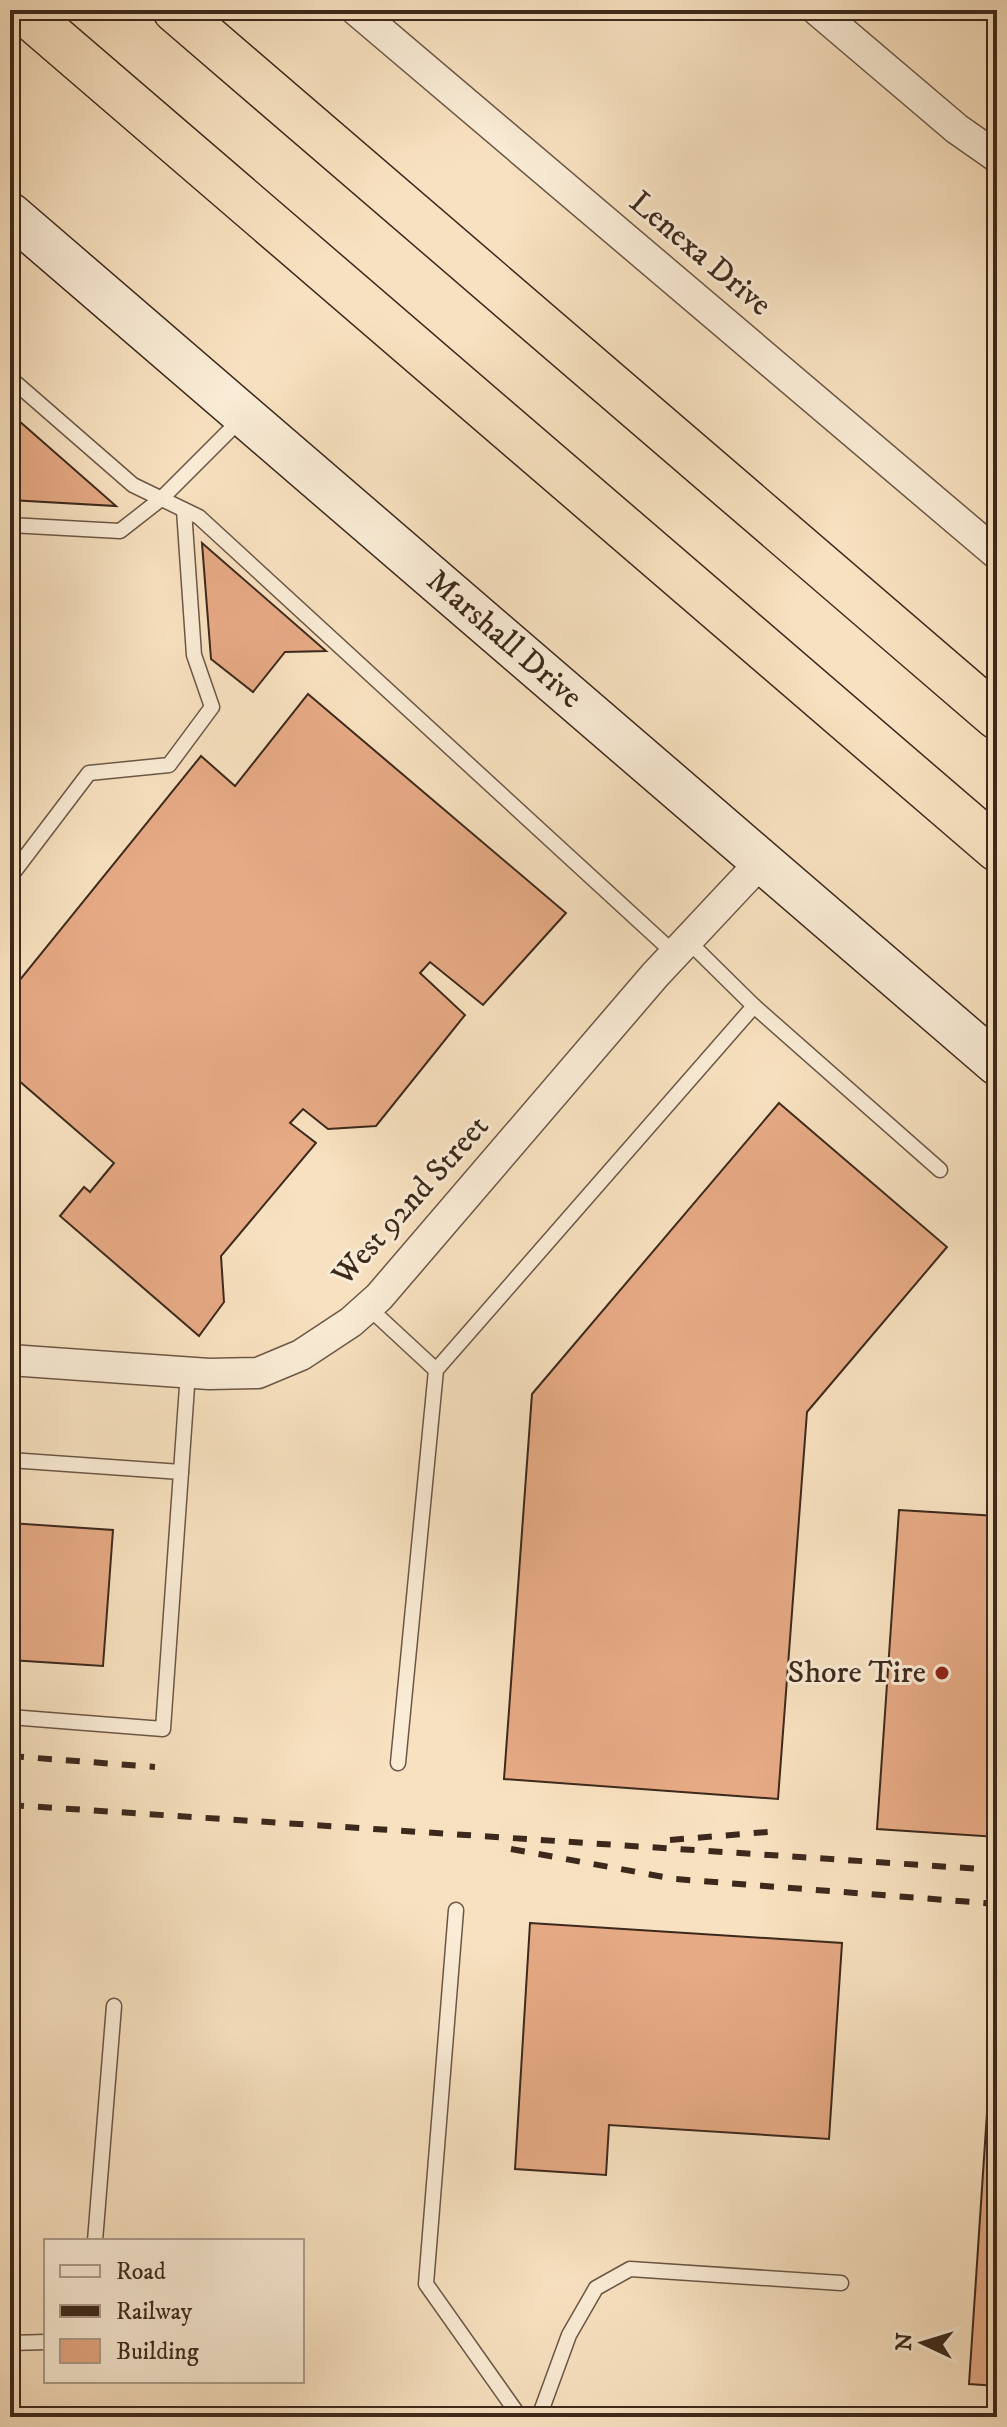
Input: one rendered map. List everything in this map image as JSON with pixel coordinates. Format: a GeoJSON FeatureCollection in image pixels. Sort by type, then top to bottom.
{"type":"FeatureCollection","features":[{"type":"Feature","properties":{"kind":"highway"},"geometry":{"type":"LineString","coordinates":[[22,10],[997,849]]}},
{"type":"Feature","properties":{"kind":"highway"},"geometry":{"type":"LineString","coordinates":[[175,10],[997,717]]}},
{"type":"Feature","properties":{"kind":"street","name":"Lenexa Drive"},"geometry":{"type":"LineString","coordinates":[[356,10],[997,554]]}},
{"type":"Feature","properties":{"kind":"street"},"geometry":{"type":"LineString","coordinates":[[817,10],[957,129],[997,157]]}},
{"type":"Feature","properties":{"kind":"street","name":"Marshall Drive"},"geometry":{"type":"LineString","coordinates":[[10,214],[997,1064]]}},
{"type":"Feature","properties":{"kind":"street","name":"West 92nd Street"},"geometry":{"type":"LineString","coordinates":[[10,1360],[188,1372],[258,1373],[301,1355],[368,1307],[681,947],[760,863]]}},
{"type":"Feature","properties":{"kind":"lane"},"geometry":{"type":"LineString","coordinates":[[10,378],[133,485],[199,517],[681,947],[754,1006],[940,1170]]}},
{"type":"Feature","properties":{"kind":"lane"},"geometry":{"type":"LineString","coordinates":[[10,525],[120,531],[161,499],[244,416]]}},
{"type":"Feature","properties":{"kind":"lane"},"geometry":{"type":"LineString","coordinates":[[10,877],[89,773],[169,765],[212,707],[194,655],[184,510]]}},
{"type":"Feature","properties":{"kind":"lane"},"geometry":{"type":"LineString","coordinates":[[398,1763],[436,1370],[754,1006]]}},
{"type":"Feature","properties":{"kind":"lane"},"geometry":{"type":"LineString","coordinates":[[368,1307],[436,1370]]}},
{"type":"Feature","properties":{"kind":"lane"},"geometry":{"type":"LineString","coordinates":[[10,1717],[163,1729],[188,1372]]}},
{"type":"Feature","properties":{"kind":"lane"},"geometry":{"type":"LineString","coordinates":[[10,1460],[181,1472]]}},
{"type":"Feature","properties":{"kind":"lane"},"geometry":{"type":"LineString","coordinates":[[456,1910],[426,2284],[520,2417]]}},
{"type":"Feature","properties":{"kind":"lane"},"geometry":{"type":"LineString","coordinates":[[95,2239],[114,2006]]}},
{"type":"Feature","properties":{"kind":"lane"},"geometry":{"type":"LineString","coordinates":[[539,2417],[569,2335],[596,2288],[630,2269],[841,2283]]}},
{"type":"Feature","properties":{"kind":"lane"},"geometry":{"type":"LineString","coordinates":[[10,2343],[44,2342]]}},
{"type":"Feature","properties":{"kind":"building"},"geometry":{"type":"Polygon","coordinates":[[[10,413],[116,506],[10,500],[10,413]]]}},
{"type":"Feature","properties":{"kind":"building"},"geometry":{"type":"Polygon","coordinates":[[[202,543],[326,651],[285,652],[253,692],[211,659],[202,543]]]}},
{"type":"Feature","properties":{"kind":"building"},"geometry":{"type":"Polygon","coordinates":[[[308,694],[566,913],[483,1005],[430,962],[420,973],[465,1015],[376,1126],[328,1129],[303,1109],[290,1123],[316,1143],[221,1256],[224,1302],[199,1336],[60,1216],[84,1187],[90,1192],[114,1163],[10,1073],[10,992],[201,756],[235,786],[308,694]]]}},
{"type":"Feature","properties":{"kind":"building"},"geometry":{"type":"Polygon","coordinates":[[[779,1103],[947,1247],[807,1412],[778,1799],[504,1779],[532,1394],[779,1103]]]}},
{"type":"Feature","properties":{"kind":"building","name":"Shore Tire"},"geometry":{"type":"Polygon","coordinates":[[[899,1510],[997,1516],[997,1837],[877,1829],[899,1510]]]}},
{"type":"Feature","properties":{"kind":"building"},"geometry":{"type":"Polygon","coordinates":[[[10,1523],[113,1530],[103,1666],[10,1660],[10,1523]]]}},
{"type":"Feature","properties":{"kind":"building"},"geometry":{"type":"Polygon","coordinates":[[[530,1923],[842,1943],[829,2139],[609,2125],[606,2175],[515,2169],[530,1923]]]}},
{"type":"Feature","properties":{"kind":"building"},"geometry":{"type":"Polygon","coordinates":[[[997,1962],[997,2386],[969,2384],[997,1962]]]}},
{"type":"Feature","properties":{"kind":"railway"},"geometry":{"type":"LineString","coordinates":[[10,1756],[155,1767]]}},
{"type":"Feature","properties":{"kind":"railway"},"geometry":{"type":"LineString","coordinates":[[10,1805],[997,1870]]}},
{"type":"Feature","properties":{"kind":"railway"},"geometry":{"type":"LineString","coordinates":[[670,1840],[779,1831]]}},
{"type":"Feature","properties":{"kind":"railway"},"geometry":{"type":"LineString","coordinates":[[511,1849],[675,1879],[997,1904]]}},
{"type":"Feature","properties":{"kind":"place","name":"Shore Tire"},"geometry":{"type":"Point","coordinates":[942,1673]}}]}
